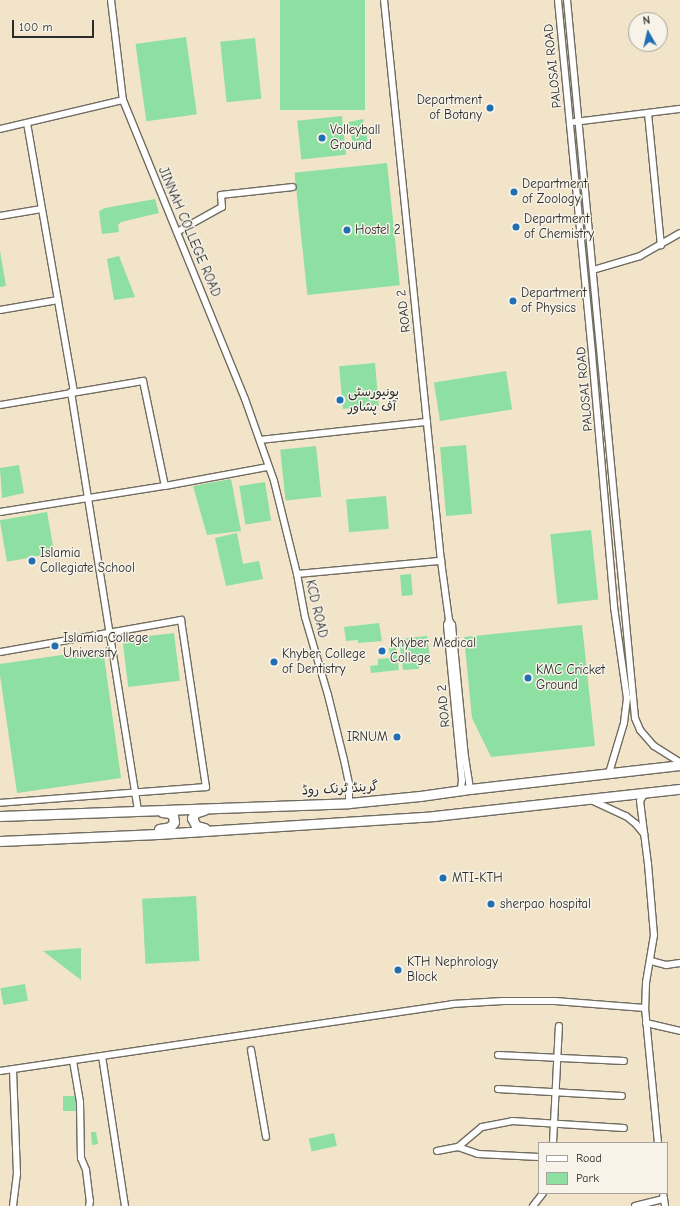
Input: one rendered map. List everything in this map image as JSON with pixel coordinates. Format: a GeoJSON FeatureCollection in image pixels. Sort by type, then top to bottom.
{"type":"FeatureCollection","features":[{"type":"Feature","properties":{"kind":"highway","name":"گرینڈ ٹرنک روڈ"},"geometry":{"type":"LineString","coordinates":[[0,816],[349,802],[420,796],[461,790],[680,766]]}},
{"type":"Feature","properties":{"kind":"highway"},"geometry":{"type":"LineString","coordinates":[[0,841],[112,837],[434,816],[680,789]]}},
{"type":"Feature","properties":{"kind":"highway"},"geometry":{"type":"LineString","coordinates":[[218,807],[195,813],[192,816],[192,821],[196,826],[202,828],[216,830],[235,829]]}},
{"type":"Feature","properties":{"kind":"highway"},"geometry":{"type":"LineString","coordinates":[[112,837],[136,831],[166,828],[174,824],[174,818],[170,813],[139,811]]}},
{"type":"Feature","properties":{"kind":"street","name":"JINNAH COLLEGE ROAD"},"geometry":{"type":"LineString","coordinates":[[111,0],[123,100],[245,399],[268,467]]}},
{"type":"Feature","properties":{"kind":"street","name":"ROAD 2"},"geometry":{"type":"LineString","coordinates":[[384,0],[441,561],[449,620],[452,625],[465,757],[470,789]]}},
{"type":"Feature","properties":{"kind":"street","name":"PALOSAI ROAD"},"geometry":{"type":"LineString","coordinates":[[558,0],[608,522],[614,607],[628,678],[624,723],[609,773]]}},
{"type":"Feature","properties":{"kind":"street"},"geometry":{"type":"LineString","coordinates":[[567,0],[593,270],[628,678],[635,718],[640,730],[654,746],[680,762]]}},
{"type":"Feature","properties":{"kind":"street"},"geometry":{"type":"LineString","coordinates":[[0,129],[123,100]]}},
{"type":"Feature","properties":{"kind":"street"},"geometry":{"type":"LineString","coordinates":[[569,122],[680,109]]}},
{"type":"Feature","properties":{"kind":"street"},"geometry":{"type":"LineString","coordinates":[[648,113],[660,245]]}},
{"type":"Feature","properties":{"kind":"street"},"geometry":{"type":"LineString","coordinates":[[27,123],[58,300],[88,497],[139,811]]}},
{"type":"Feature","properties":{"kind":"street"},"geometry":{"type":"LineString","coordinates":[[177,232],[222,207],[221,196],[293,187]]}},
{"type":"Feature","properties":{"kind":"street"},"geometry":{"type":"LineString","coordinates":[[0,216],[41,209]]}},
{"type":"Feature","properties":{"kind":"street"},"geometry":{"type":"LineString","coordinates":[[593,270],[640,256],[680,233]]}},
{"type":"Feature","properties":{"kind":"street"},"geometry":{"type":"LineString","coordinates":[[581,237],[590,237]]}},
{"type":"Feature","properties":{"kind":"street"},"geometry":{"type":"LineString","coordinates":[[0,310],[58,300]]}},
{"type":"Feature","properties":{"kind":"street"},"geometry":{"type":"LineString","coordinates":[[0,405],[143,381],[165,486]]}},
{"type":"Feature","properties":{"kind":"street"},"geometry":{"type":"LineString","coordinates":[[260,440],[427,422]]}},
{"type":"Feature","properties":{"kind":"street"},"geometry":{"type":"LineString","coordinates":[[0,512],[165,486],[268,467]]}},
{"type":"Feature","properties":{"kind":"street","name":"KCD ROAD"},"geometry":{"type":"LineString","coordinates":[[268,467],[274,481],[297,574],[305,617],[328,695],[344,760],[349,802]]}},
{"type":"Feature","properties":{"kind":"street"},"geometry":{"type":"LineString","coordinates":[[297,574],[441,561]]}},
{"type":"Feature","properties":{"kind":"street"},"geometry":{"type":"LineString","coordinates":[[0,652],[182,620],[206,787],[0,803]]}},
{"type":"Feature","properties":{"kind":"street","name":"ROAD 2"},"geometry":{"type":"LineString","coordinates":[[449,620],[447,625],[462,780],[461,790]]}},
{"type":"Feature","properties":{"kind":"street"},"geometry":{"type":"LineString","coordinates":[[645,793],[640,801],[654,925],[651,961],[646,983],[645,1008],[658,1142]]}},
{"type":"Feature","properties":{"kind":"street"},"geometry":{"type":"LineString","coordinates":[[590,800],[611,807],[626,816],[636,824],[645,836]]}},
{"type":"Feature","properties":{"kind":"street"},"geometry":{"type":"LineString","coordinates":[[651,961],[666,965],[680,963]]}},
{"type":"Feature","properties":{"kind":"street"},"geometry":{"type":"LineString","coordinates":[[0,1071],[452,1004],[503,1001],[555,1001],[645,1008]]}},
{"type":"Feature","properties":{"kind":"street"},"geometry":{"type":"LineString","coordinates":[[646,1023],[680,1031]]}},
{"type":"Feature","properties":{"kind":"street"},"geometry":{"type":"LineString","coordinates":[[553,1142],[559,1026]]}},
{"type":"Feature","properties":{"kind":"street"},"geometry":{"type":"LineString","coordinates":[[251,1050],[266,1137]]}},
{"type":"Feature","properties":{"kind":"street"},"geometry":{"type":"LineString","coordinates":[[102,1056],[126,1206]]}},
{"type":"Feature","properties":{"kind":"street"},"geometry":{"type":"LineString","coordinates":[[498,1056],[624,1061]]}},
{"type":"Feature","properties":{"kind":"street"},"geometry":{"type":"LineString","coordinates":[[73,1061],[80,1102],[81,1158],[86,1170],[90,1201],[89,1206]]}},
{"type":"Feature","properties":{"kind":"street"},"geometry":{"type":"LineString","coordinates":[[12,1206],[17,1174],[13,1069]]}},
{"type":"Feature","properties":{"kind":"street"},"geometry":{"type":"LineString","coordinates":[[498,1089],[622,1096]]}},
{"type":"Feature","properties":{"kind":"street"},"geometry":{"type":"LineString","coordinates":[[437,1151],[458,1147],[482,1127],[512,1121],[624,1128]]}},
{"type":"Feature","properties":{"kind":"street"},"geometry":{"type":"LineString","coordinates":[[458,1147],[478,1154],[538,1157]]}},
{"type":"Feature","properties":{"kind":"street"},"geometry":{"type":"LineString","coordinates":[[534,1206],[542,1194]]}},
{"type":"Feature","properties":{"kind":"street"},"geometry":{"type":"LineString","coordinates":[[635,1206],[664,1199]]}},
{"type":"Feature","properties":{"kind":"green space"},"geometry":{"type":"Polygon","coordinates":[[[280,0],[365,0],[365,110],[280,110],[280,0]]]}},
{"type":"Feature","properties":{"kind":"green space"},"geometry":{"type":"Polygon","coordinates":[[[186,37],[197,114],[146,121],[135,44],[186,37]]]}},
{"type":"Feature","properties":{"kind":"green space"},"geometry":{"type":"Polygon","coordinates":[[[255,38],[261,99],[227,102],[220,42],[255,38]]]}},
{"type":"Feature","properties":{"kind":"green space","name":"Volleyball Ground"},"geometry":{"type":"Polygon","coordinates":[[[342,116],[346,155],[301,159],[297,121],[342,116]]]}},
{"type":"Feature","properties":{"kind":"green space"},"geometry":{"type":"Polygon","coordinates":[[[363,119],[369,148],[355,151],[348,122],[363,119]]]}},
{"type":"Feature","properties":{"kind":"green space","name":"Hostel 2"},"geometry":{"type":"Polygon","coordinates":[[[387,163],[400,285],[307,295],[295,173],[387,163]]]}},
{"type":"Feature","properties":{"kind":"green space"},"geometry":{"type":"Polygon","coordinates":[[[155,199],[159,213],[121,222],[118,225],[119,232],[102,234],[99,211],[105,208],[155,199]]]}},
{"type":"Feature","properties":{"kind":"green space"},"geometry":{"type":"Polygon","coordinates":[[[0,251],[6,286],[0,287],[0,251]]]}},
{"type":"Feature","properties":{"kind":"green space"},"geometry":{"type":"Polygon","coordinates":[[[119,256],[135,297],[114,300],[107,259],[119,256]]]}},
{"type":"Feature","properties":{"kind":"green space"},"geometry":{"type":"Polygon","coordinates":[[[375,363],[379,406],[343,409],[339,366],[375,363]]]}},
{"type":"Feature","properties":{"kind":"green space"},"geometry":{"type":"Polygon","coordinates":[[[506,371],[512,410],[440,421],[434,382],[506,371]]]}},
{"type":"Feature","properties":{"kind":"green space"},"geometry":{"type":"Polygon","coordinates":[[[466,445],[472,514],[446,516],[440,447],[466,445]]]}},
{"type":"Feature","properties":{"kind":"green space"},"geometry":{"type":"Polygon","coordinates":[[[316,446],[321,497],[286,500],[280,450],[316,446]]]}},
{"type":"Feature","properties":{"kind":"green space"},"geometry":{"type":"Polygon","coordinates":[[[19,465],[24,493],[2,498],[0,468],[19,465]]]}},
{"type":"Feature","properties":{"kind":"green space"},"geometry":{"type":"Polygon","coordinates":[[[231,479],[241,531],[207,535],[193,486],[231,479]]]}},
{"type":"Feature","properties":{"kind":"green space"},"geometry":{"type":"Polygon","coordinates":[[[265,482],[271,521],[245,525],[239,486],[265,482]]]}},
{"type":"Feature","properties":{"kind":"green space"},"geometry":{"type":"Polygon","coordinates":[[[386,496],[389,529],[349,532],[346,499],[386,496]]]}},
{"type":"Feature","properties":{"kind":"green space"},"geometry":{"type":"Polygon","coordinates":[[[47,512],[54,553],[7,562],[0,520],[47,512]]]}},
{"type":"Feature","properties":{"kind":"green space"},"geometry":{"type":"Polygon","coordinates":[[[591,530],[598,600],[558,604],[550,534],[591,530]]]}},
{"type":"Feature","properties":{"kind":"green space"},"geometry":{"type":"Polygon","coordinates":[[[237,533],[243,564],[259,561],[263,579],[226,586],[215,538],[237,533]]]}},
{"type":"Feature","properties":{"kind":"green space"},"geometry":{"type":"Polygon","coordinates":[[[411,574],[413,595],[402,596],[400,575],[411,574]]]}},
{"type":"Feature","properties":{"kind":"green space"},"geometry":{"type":"Polygon","coordinates":[[[379,623],[382,641],[358,643],[358,640],[346,641],[344,627],[379,623]]]}},
{"type":"Feature","properties":{"kind":"green space","name":"KMC Cricket Ground"},"geometry":{"type":"Polygon","coordinates":[[[582,625],[595,746],[491,757],[472,718],[464,637],[582,625]]]}},
{"type":"Feature","properties":{"kind":"green space"},"geometry":{"type":"Polygon","coordinates":[[[174,633],[180,681],[128,687],[122,639],[174,633]]]}},
{"type":"Feature","properties":{"kind":"green space"},"geometry":{"type":"Polygon","coordinates":[[[427,636],[431,664],[423,663],[418,669],[403,670],[399,639],[427,636]]]}},
{"type":"Feature","properties":{"kind":"green space"},"geometry":{"type":"Polygon","coordinates":[[[396,647],[399,670],[371,673],[370,666],[378,665],[378,659],[390,658],[389,648],[396,647]]]}},
{"type":"Feature","properties":{"kind":"green space"},"geometry":{"type":"Polygon","coordinates":[[[103,649],[121,778],[17,793],[0,675],[0,664],[103,649]]]}},
{"type":"Feature","properties":{"kind":"green space"},"geometry":{"type":"Polygon","coordinates":[[[196,896],[199,961],[145,964],[142,899],[196,896]]]}},
{"type":"Feature","properties":{"kind":"green space"},"geometry":{"type":"Polygon","coordinates":[[[81,948],[81,980],[43,951],[81,948]]]}},
{"type":"Feature","properties":{"kind":"green space"},"geometry":{"type":"Polygon","coordinates":[[[25,984],[28,1001],[3,1005],[0,988],[25,984]]]}},
{"type":"Feature","properties":{"kind":"green space"},"geometry":{"type":"Polygon","coordinates":[[[63,1096],[76,1096],[76,1111],[63,1111],[63,1096]]]}},
{"type":"Feature","properties":{"kind":"green space"},"geometry":{"type":"Polygon","coordinates":[[[91,1132],[96,1132],[98,1144],[92,1145],[91,1132]]]}},
{"type":"Feature","properties":{"kind":"green space"},"geometry":{"type":"Polygon","coordinates":[[[334,1133],[337,1146],[312,1152],[309,1139],[334,1133]]]}},
{"type":"Feature","properties":{"kind":"place","name":"Department of Botany"},"geometry":{"type":"Point","coordinates":[490,108]}},
{"type":"Feature","properties":{"kind":"place","name":"Volleyball Ground"},"geometry":{"type":"Point","coordinates":[322,138]}},
{"type":"Feature","properties":{"kind":"place","name":"Department of Zoology"},"geometry":{"type":"Point","coordinates":[514,192]}},
{"type":"Feature","properties":{"kind":"place","name":"Department of Chemistry"},"geometry":{"type":"Point","coordinates":[516,227]}},
{"type":"Feature","properties":{"kind":"place","name":"Hostel 2"},"geometry":{"type":"Point","coordinates":[347,230]}},
{"type":"Feature","properties":{"kind":"place","name":"Department of Physics"},"geometry":{"type":"Point","coordinates":[513,301]}},
{"type":"Feature","properties":{"kind":"place","name":"یونیورسٹی آف پشاور"},"geometry":{"type":"Point","coordinates":[340,400]}},
{"type":"Feature","properties":{"kind":"place","name":"Islamia Collegiate School"},"geometry":{"type":"Point","coordinates":[32,561]}},
{"type":"Feature","properties":{"kind":"place","name":"Islamia College University"},"geometry":{"type":"Point","coordinates":[55,646]}},
{"type":"Feature","properties":{"kind":"place","name":"Khyber Medical College"},"geometry":{"type":"Point","coordinates":[382,651]}},
{"type":"Feature","properties":{"kind":"place","name":"Khyber College of Dentistry"},"geometry":{"type":"Point","coordinates":[274,662]}},
{"type":"Feature","properties":{"kind":"place","name":"KMC Cricket Ground"},"geometry":{"type":"Point","coordinates":[528,678]}},
{"type":"Feature","properties":{"kind":"place","name":"IRNUM"},"geometry":{"type":"Point","coordinates":[397,737]}},
{"type":"Feature","properties":{"kind":"place","name":"MTI-KTH"},"geometry":{"type":"Point","coordinates":[443,878]}},
{"type":"Feature","properties":{"kind":"place","name":"sherpao hospital"},"geometry":{"type":"Point","coordinates":[491,904]}},
{"type":"Feature","properties":{"kind":"place","name":"KTH Nephrology Block"},"geometry":{"type":"Point","coordinates":[398,970]}}]}
